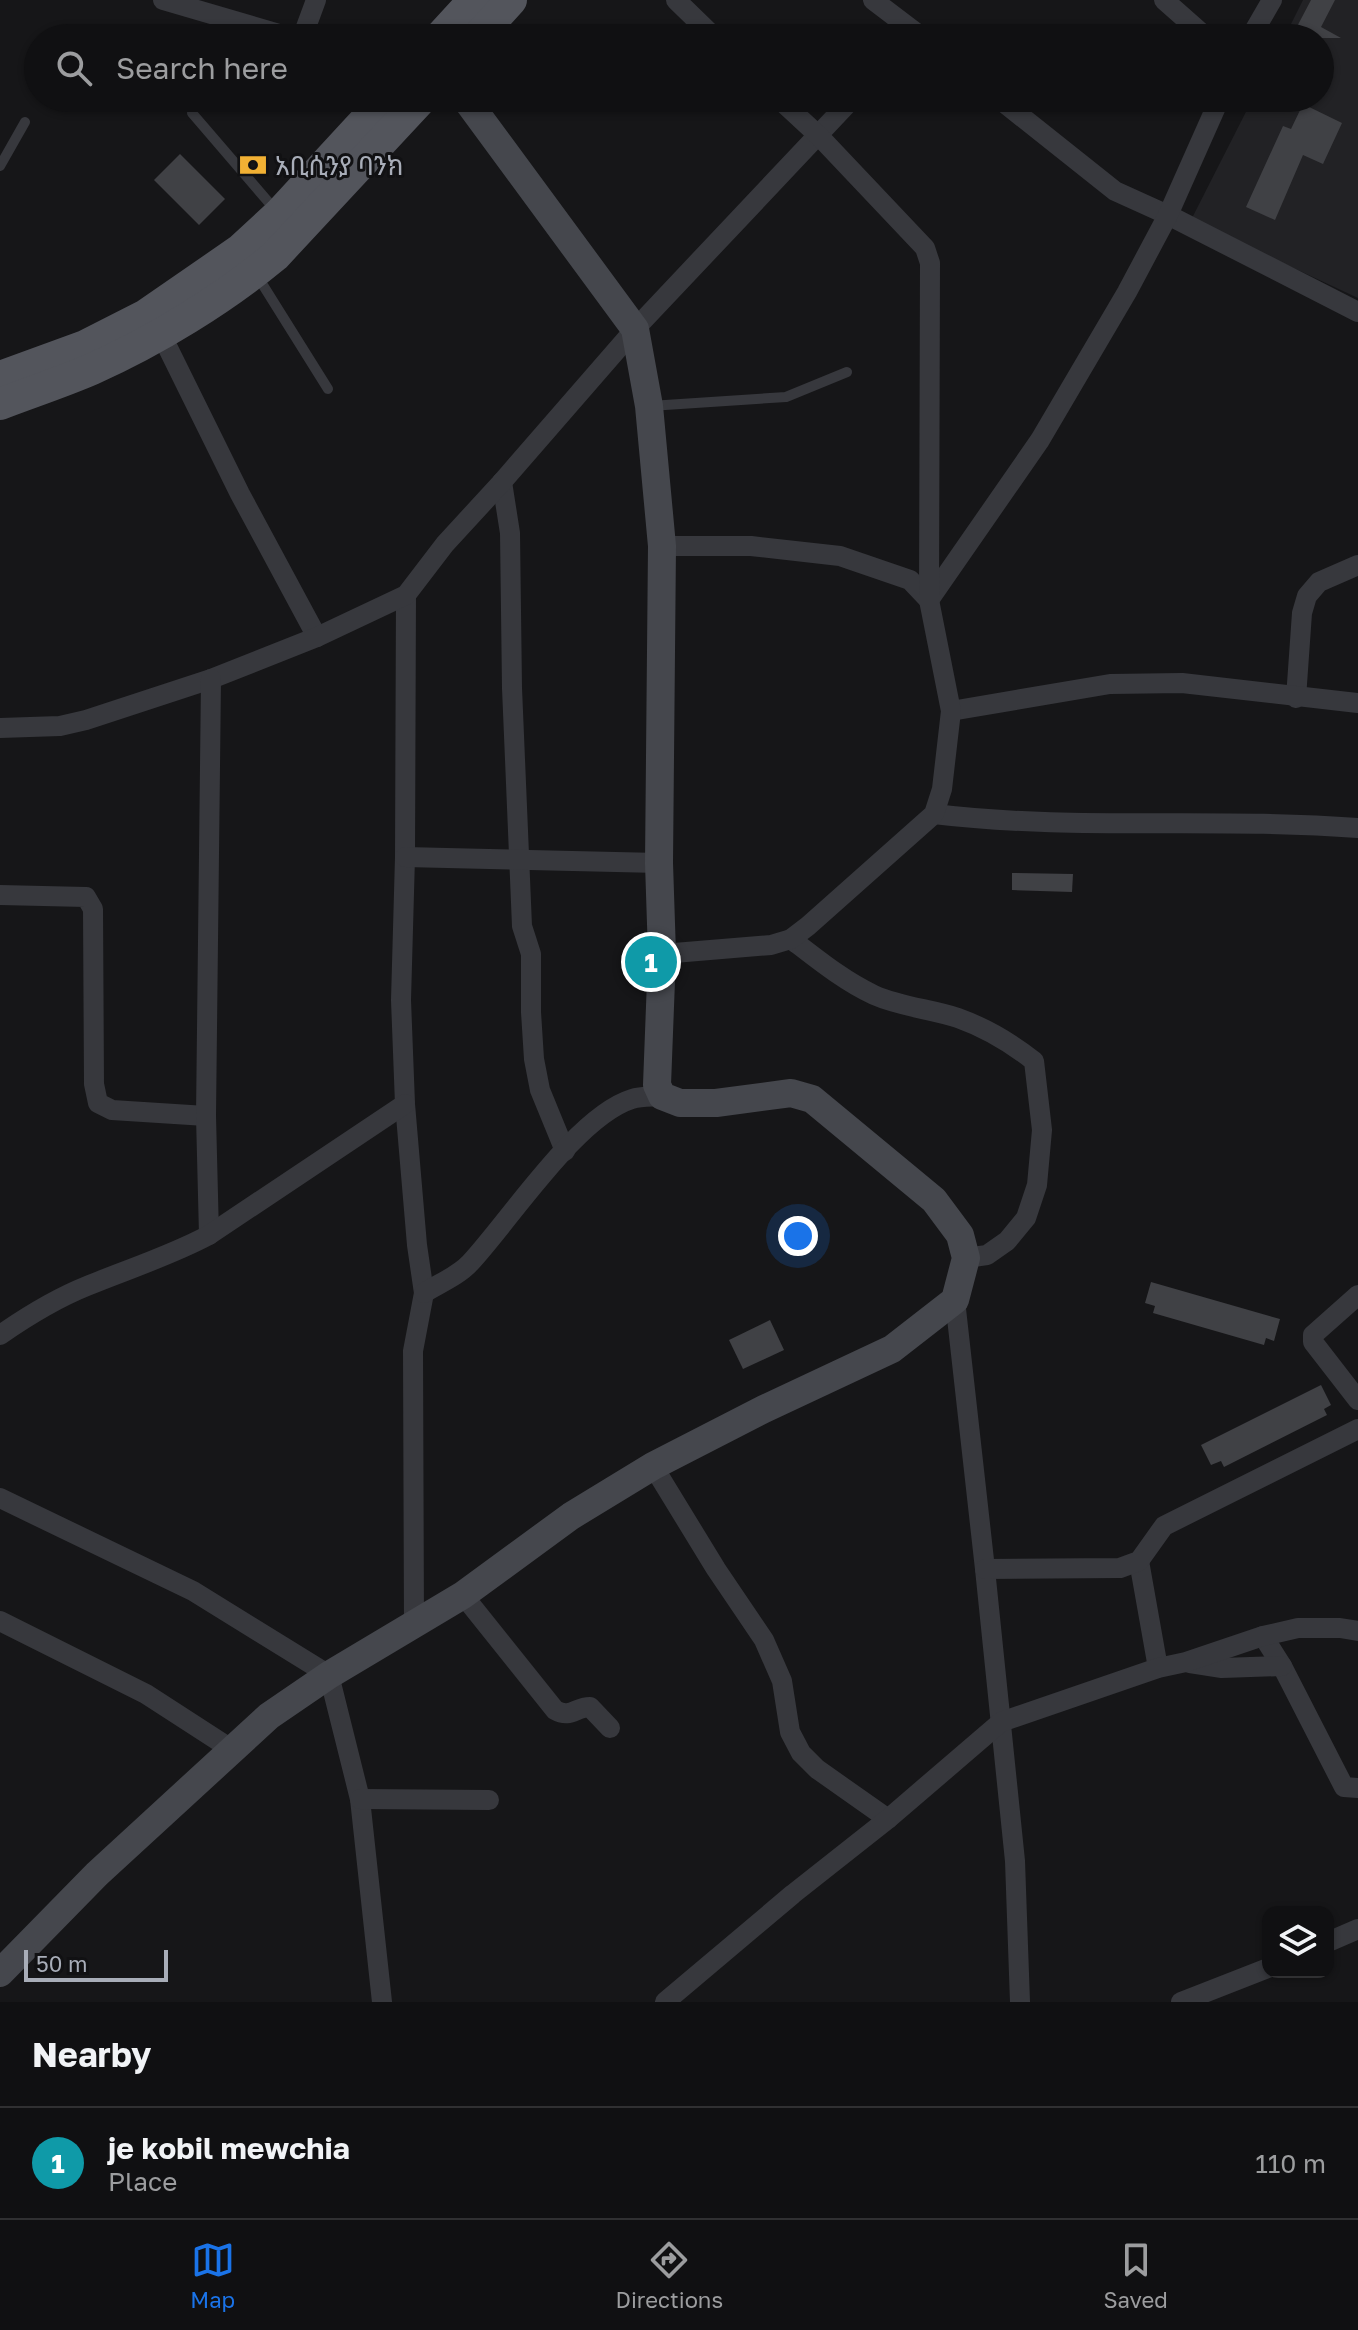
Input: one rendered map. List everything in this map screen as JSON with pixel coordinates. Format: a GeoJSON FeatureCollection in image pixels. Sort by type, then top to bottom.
{"type":"FeatureCollection","features":[{"type":"Feature","properties":{"kind":"main road"},"geometry":{"type":"LineString","coordinates":[[452,24],[474,0]]}},
{"type":"Feature","properties":{"kind":"main road"},"geometry":{"type":"LineString","coordinates":[[490,24],[511,0]]}},
{"type":"Feature","properties":{"kind":"main road"},"geometry":{"type":"LineString","coordinates":[[0,377],[85,346],[146,315],[240,250],[279,214],[372,112]]}},
{"type":"Feature","properties":{"kind":"main road"},"geometry":{"type":"LineString","coordinates":[[0,404],[92,369],[161,334],[255,273],[275,256],[409,112]]}},
{"type":"Feature","properties":{"kind":"street"},"geometry":{"type":"LineString","coordinates":[[163,0],[245,24]]}},
{"type":"Feature","properties":{"kind":"street"},"geometry":{"type":"LineString","coordinates":[[307,24],[316,0]]}},
{"type":"Feature","properties":{"kind":"street"},"geometry":{"type":"LineString","coordinates":[[676,0],[701,24]]}},
{"type":"Feature","properties":{"kind":"street"},"geometry":{"type":"LineString","coordinates":[[873,0],[901,24]]}},
{"type":"Feature","properties":{"kind":"street"},"geometry":{"type":"LineString","coordinates":[[1164,0],[1191,24]]}},
{"type":"Feature","properties":{"kind":"street"},"geometry":{"type":"LineString","coordinates":[[1258,24],[1272,0]]}},
{"type":"Feature","properties":{"kind":"street"},"geometry":{"type":"LineString","coordinates":[[475,112],[635,329],[649,406],[662,546],[659,863],[662,954],[657,1085],[662,1096]]}},
{"type":"Feature","properties":{"kind":"street"},"geometry":{"type":"LineString","coordinates":[[662,954],[771,945],[791,939],[934,814],[942,789],[951,711],[929,600],[930,263],[925,248],[793,112]]}},
{"type":"Feature","properties":{"kind":"street"},"geometry":{"type":"LineString","coordinates":[[0,728],[73,723],[211,679],[317,637],[406,595],[445,544],[635,329],[840,112]]}},
{"type":"Feature","properties":{"kind":"street"},"geometry":{"type":"LineString","coordinates":[[1016,112],[1115,191],[1358,312]]}},
{"type":"Feature","properties":{"kind":"street"},"geometry":{"type":"LineString","coordinates":[[929,600],[1040,440],[1127,292],[1168,215],[1214,112]]}},
{"type":"Feature","properties":{"kind":"street"},"geometry":{"type":"LineString","coordinates":[[161,334],[240,494],[317,637]]}},
{"type":"Feature","properties":{"kind":"street"},"geometry":{"type":"LineString","coordinates":[[502,482],[510,533],[512,688],[522,926],[531,954],[534,1059],[540,1090],[565,1151]]}},
{"type":"Feature","properties":{"kind":"street"},"geometry":{"type":"LineString","coordinates":[[662,546],[751,546],[840,556],[910,580],[929,600]]}},
{"type":"Feature","properties":{"kind":"street"},"geometry":{"type":"LineString","coordinates":[[1296,698],[1302,613],[1307,596],[1319,582],[1358,565]]}},
{"type":"Feature","properties":{"kind":"street"},"geometry":{"type":"LineString","coordinates":[[406,595],[401,1000],[405,1104],[424,1293],[413,1351],[414,1625]]}},
{"type":"Feature","properties":{"kind":"street"},"geometry":{"type":"LineString","coordinates":[[209,1235],[206,1116],[211,679]]}},
{"type":"Feature","properties":{"kind":"street"},"geometry":{"type":"LineString","coordinates":[[951,711],[1110,684],[1182,683],[1358,703]]}},
{"type":"Feature","properties":{"kind":"street"},"geometry":{"type":"LineString","coordinates":[[934,814],[1030,822],[1358,828]]}},
{"type":"Feature","properties":{"kind":"street"},"geometry":{"type":"LineString","coordinates":[[405,857],[659,863]]}},
{"type":"Feature","properties":{"kind":"street"},"geometry":{"type":"LineString","coordinates":[[0,895],[86,897],[93,909],[94,1084],[98,1103],[112,1110],[206,1116]]}},
{"type":"Feature","properties":{"kind":"street"},"geometry":{"type":"LineString","coordinates":[[791,939],[872,994],[902,1006],[958,1018],[1011,1043],[1034,1061],[1042,1130],[1037,1185],[1026,1218],[1007,1241],[987,1255],[966,1258]]}},
{"type":"Feature","properties":{"kind":"street"},"geometry":{"type":"LineString","coordinates":[[424,1293],[467,1266],[565,1151],[603,1113],[633,1099],[662,1096],[680,1103],[716,1103],[791,1093],[812,1099],[934,1200],[960,1235],[966,1258],[955,1300],[1015,1861],[1020,2002]]}},
{"type":"Feature","properties":{"kind":"street"},"geometry":{"type":"LineString","coordinates":[[0,1335],[83,1287],[209,1235],[405,1104]]}},
{"type":"Feature","properties":{"kind":"street"},"geometry":{"type":"LineString","coordinates":[[1358,1295],[1313,1335],[1313,1342],[1358,1400]]}},
{"type":"Feature","properties":{"kind":"street"},"geometry":{"type":"LineString","coordinates":[[0,1973],[97,1874],[269,1716],[329,1675],[463,1595],[571,1516],[653,1466],[892,1349],[955,1300]]}},
{"type":"Feature","properties":{"kind":"street"},"geometry":{"type":"LineString","coordinates":[[985,1569],[1120,1568],[1139,1561],[1164,1526],[1358,1429]]}},
{"type":"Feature","properties":{"kind":"street"},"geometry":{"type":"LineString","coordinates":[[653,1466],[764,1640],[782,1681],[790,1732],[801,1753],[817,1769],[888,1819]]}},
{"type":"Feature","properties":{"kind":"street"},"geometry":{"type":"LineString","coordinates":[[0,1498],[193,1591],[329,1675],[360,1799],[382,2002]]}},
{"type":"Feature","properties":{"kind":"street"},"geometry":{"type":"LineString","coordinates":[[1139,1561],[1158,1668]]}},
{"type":"Feature","properties":{"kind":"street"},"geometry":{"type":"LineString","coordinates":[[463,1595],[555,1710],[570,1714],[590,1707],[610,1728]]}},
{"type":"Feature","properties":{"kind":"street"},"geometry":{"type":"LineString","coordinates":[[0,1621],[146,1694],[231,1749]]}},
{"type":"Feature","properties":{"kind":"street"},"geometry":{"type":"LineString","coordinates":[[665,2002],[1001,1722],[1263,1636],[1298,1628],[1358,1631]]}},
{"type":"Feature","properties":{"kind":"street"},"geometry":{"type":"LineString","coordinates":[[1263,1636],[1282,1666],[1344,1787],[1358,1788]]}},
{"type":"Feature","properties":{"kind":"street"},"geometry":{"type":"LineString","coordinates":[[1186,1662],[1222,1668],[1282,1666]]}},
{"type":"Feature","properties":{"kind":"street"},"geometry":{"type":"LineString","coordinates":[[360,1799],[489,1800]]}},
{"type":"Feature","properties":{"kind":"street"},"geometry":{"type":"LineString","coordinates":[[1334,1939],[1358,1929]]}},
{"type":"Feature","properties":{"kind":"street"},"geometry":{"type":"LineString","coordinates":[[1181,2002],[1262,1970]]}},
{"type":"Feature","properties":{"kind":"lane"},"geometry":{"type":"LineString","coordinates":[[192,113],[279,214]]}},
{"type":"Feature","properties":{"kind":"lane"},"geometry":{"type":"LineString","coordinates":[[0,166],[25,122]]}},
{"type":"Feature","properties":{"kind":"lane"},"geometry":{"type":"LineString","coordinates":[[255,273],[328,389]]}},
{"type":"Feature","properties":{"kind":"lane"},"geometry":{"type":"LineString","coordinates":[[649,406],[786,397],[847,372]]}},
{"type":"Feature","properties":{"kind":"shaded area"},"geometry":{"type":"Polygon","coordinates":[[[1303,0],[1358,0],[1358,298],[1191,220],[1246,112],[1334,112],[1334,24],[1291,24],[1303,0]]]}},
{"type":"Feature","properties":{"kind":"building"},"geometry":{"type":"Polygon","coordinates":[[[1311,0],[1335,0],[1323,24],[1298,24],[1311,0]]]}},
{"type":"Feature","properties":{"kind":"building"},"geometry":{"type":"Polygon","coordinates":[[[1299,112],[1319,112],[1342,123],[1323,164],[1303,155],[1275,220],[1246,207],[1283,126],[1291,129],[1299,112]]]}},
{"type":"Feature","properties":{"kind":"building"},"geometry":{"type":"Polygon","coordinates":[[[180,154],[225,199],[199,225],[154,180],[180,154]]]}},
{"type":"Feature","properties":{"kind":"building"},"geometry":{"type":"Polygon","coordinates":[[[1012,873],[1073,874],[1072,892],[1012,890],[1012,873]]]}},
{"type":"Feature","properties":{"kind":"building"},"geometry":{"type":"Polygon","coordinates":[[[1151,1282],[1280,1319],[1274,1341],[1266,1338],[1264,1345],[1153,1313],[1155,1306],[1145,1303],[1151,1282]]]}},
{"type":"Feature","properties":{"kind":"building"},"geometry":{"type":"Polygon","coordinates":[[[770,1320],[784,1350],[743,1369],[729,1340],[770,1320]]]}},
{"type":"Feature","properties":{"kind":"building"},"geometry":{"type":"Polygon","coordinates":[[[1321,1385],[1331,1405],[1324,1409],[1327,1415],[1224,1467],[1221,1461],[1211,1465],[1201,1445],[1321,1385]]]}},
{"type":"Feature","properties":{"kind":"place","name":"አቢሲንያ ባንክ"},"geometry":{"type":"Point","coordinates":[253,165]}},
{"type":"Feature","properties":{"kind":"place","name":"je kobil mewchia"},"geometry":{"type":"Point","coordinates":[651,962]}}]}
